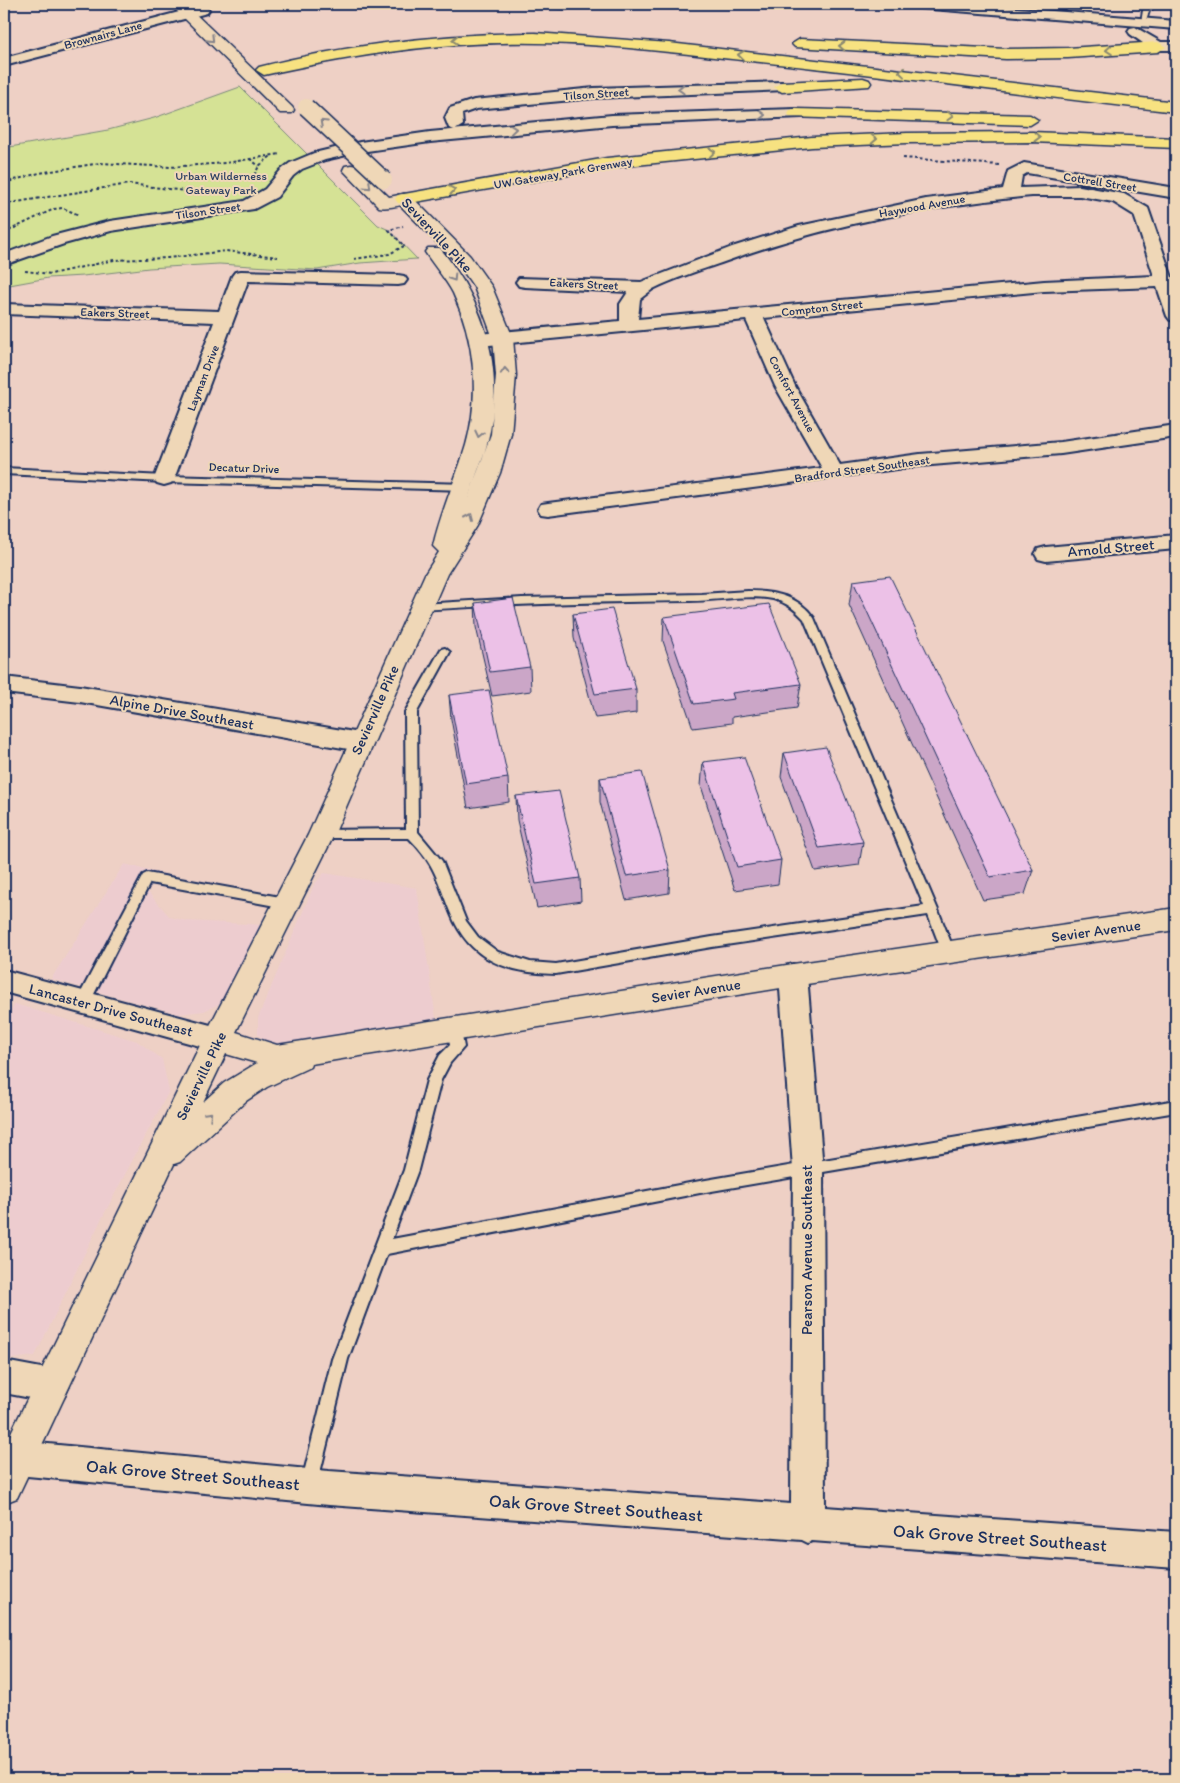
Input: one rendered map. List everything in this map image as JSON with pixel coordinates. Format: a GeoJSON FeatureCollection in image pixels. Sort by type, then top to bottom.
{"type":"FeatureCollection","features":[{"type":"Feature","properties":{"kind":"highway"},"geometry":{"type":"LineString","coordinates":[[264,70],[414,44],[543,34],[623,35],[757,41]]}},
{"type":"Feature","properties":{"kind":"highway"},"geometry":{"type":"LineString","coordinates":[[504,38],[615,42],[953,78],[1176,108]]}},
{"type":"Feature","properties":{"kind":"highway"},"geometry":{"type":"LineString","coordinates":[[787,43],[1006,54],[1068,53],[1158,47]]}},
{"type":"Feature","properties":{"kind":"highway"},"geometry":{"type":"LineString","coordinates":[[250,57],[297,61],[332,57]]}},
{"type":"Feature","properties":{"kind":"highway"},"geometry":{"type":"LineString","coordinates":[[782,88],[844,83],[924,86],[990,90],[1176,108]]}},
{"type":"Feature","properties":{"kind":"highway"},"geometry":{"type":"LineString","coordinates":[[796,114],[946,116],[1043,121]]}},
{"type":"Feature","properties":{"kind":"highway"},"geometry":{"type":"LineString","coordinates":[[1060,122],[1176,135]]}},
{"type":"Feature","properties":{"kind":"highway"},"geometry":{"type":"LineString","coordinates":[[395,201],[607,163],[812,142],[915,138],[1032,137],[1176,143]]}},
{"type":"Feature","properties":{"kind":"street"},"geometry":{"type":"LineString","coordinates":[[919,4],[1176,25]]}},
{"type":"Feature","properties":{"kind":"street","name":"Sevierville Pike"},"geometry":{"type":"LineString","coordinates":[[191,8],[250,57],[384,180],[408,224],[436,255],[455,281],[472,315],[479,340],[484,377],[483,407],[479,434],[453,509],[436,574]]}},
{"type":"Feature","properties":{"kind":"street","name":"Sevierville Pike"},"geometry":{"type":"LineString","coordinates":[[10,1472],[218,1039],[321,835],[360,742],[436,574],[467,525],[484,487],[501,434],[505,406],[506,375],[503,338],[483,287],[472,272],[446,240],[351,170],[286,110],[248,74],[191,8]]}},
{"type":"Feature","properties":{"kind":"street","name":"Brownairs Lane"},"geometry":{"type":"LineString","coordinates":[[4,62],[191,8]]}},
{"type":"Feature","properties":{"kind":"street"},"geometry":{"type":"LineString","coordinates":[[1115,20],[1148,38],[1158,47],[1176,46]]}},
{"type":"Feature","properties":{"kind":"street"},"geometry":{"type":"LineString","coordinates":[[248,74],[264,70]]}},
{"type":"Feature","properties":{"kind":"street","name":"Tilson Street"},"geometry":{"type":"LineString","coordinates":[[430,138],[447,132],[455,125],[453,118],[456,112],[474,105],[617,92],[782,88]]}},
{"type":"Feature","properties":{"kind":"street","name":"Tilson Street"},"geometry":{"type":"LineString","coordinates":[[4,260],[58,240],[110,226],[248,205],[271,193],[287,173],[307,160],[360,147],[483,132],[612,120],[796,114]]}},
{"type":"Feature","properties":{"kind":"street"},"geometry":{"type":"LineString","coordinates":[[455,125],[483,132]]}},
{"type":"Feature","properties":{"kind":"street"},"geometry":{"type":"LineString","coordinates":[[1011,192],[1014,174],[1024,168]]}},
{"type":"Feature","properties":{"kind":"street","name":"Cottrell Street"},"geometry":{"type":"LineString","coordinates":[[1024,168],[1176,193]]}},
{"type":"Feature","properties":{"kind":"street","name":"Haywood Avenue"},"geometry":{"type":"LineString","coordinates":[[630,326],[626,309],[630,299],[643,287],[704,262],[804,230],[888,211],[1011,192],[1071,191],[1112,197],[1132,204],[1142,212],[1176,316]]}},
{"type":"Feature","properties":{"kind":"street","name":"Layman Drive"},"geometry":{"type":"LineString","coordinates":[[164,479],[241,276],[398,280]]}},
{"type":"Feature","properties":{"kind":"street","name":"Compton Street"},"geometry":{"type":"LineString","coordinates":[[479,340],[1044,286],[1165,281]]}},
{"type":"Feature","properties":{"kind":"street","name":"Eakers Street"},"geometry":{"type":"LineString","coordinates":[[526,282],[643,287]]}},
{"type":"Feature","properties":{"kind":"street","name":"Eakers Street"},"geometry":{"type":"LineString","coordinates":[[4,309],[227,317]]}},
{"type":"Feature","properties":{"kind":"street","name":"Comfort Avenue"},"geometry":{"type":"LineString","coordinates":[[753,315],[786,386],[834,472]]}},
{"type":"Feature","properties":{"kind":"street","name":"Bradford Street Southeast"},"geometry":{"type":"LineString","coordinates":[[548,509],[920,460],[1062,448],[1176,431]]}},
{"type":"Feature","properties":{"kind":"street","name":"Arnold Street"},"geometry":{"type":"LineString","coordinates":[[1046,554],[1176,542]]}},
{"type":"Feature","properties":{"kind":"street","name":"Alpine Drive Southeast"},"geometry":{"type":"LineString","coordinates":[[4,685],[80,694],[360,742]]}},
{"type":"Feature","properties":{"kind":"street","name":"Sevier Avenue"},"geometry":{"type":"LineString","coordinates":[[218,1039],[277,1057],[792,975],[1176,919]]}},
{"type":"Feature","properties":{"kind":"street","name":"Pearson Avenue Southeast"},"geometry":{"type":"LineString","coordinates":[[792,975],[808,1169],[808,1525]]}},
{"type":"Feature","properties":{"kind":"street","name":"Lancaster Drive Southeast"},"geometry":{"type":"LineString","coordinates":[[4,981],[218,1039]]}},
{"type":"Feature","properties":{"kind":"street"},"geometry":{"type":"LineString","coordinates":[[160,1160],[234,1092],[256,1078],[315,1051]]}},
{"type":"Feature","properties":{"kind":"street"},"geometry":{"type":"LineString","coordinates":[[4,1377],[52,1386]]}},
{"type":"Feature","properties":{"kind":"street","name":"Oak Grove Street Southeast"},"geometry":{"type":"LineString","coordinates":[[10,1472],[309,1486],[808,1525],[1176,1550]]}},
{"type":"Feature","properties":{"kind":"lane"},"geometry":{"type":"LineString","coordinates":[[1143,22],[1146,10],[1155,4]]}},
{"type":"Feature","properties":{"kind":"lane","name":"Decatur Drive"},"geometry":{"type":"LineString","coordinates":[[4,471],[164,479],[484,487]]}},
{"type":"Feature","properties":{"kind":"lane"},"geometry":{"type":"LineString","coordinates":[[421,607],[518,600],[707,598],[747,594],[768,595],[800,606],[809,618],[949,952]]}},
{"type":"Feature","properties":{"kind":"lane"},"geometry":{"type":"LineString","coordinates":[[445,652],[411,712],[412,833],[433,856],[465,929],[479,946],[496,958],[536,969],[556,969],[712,942],[932,910]]}},
{"type":"Feature","properties":{"kind":"lane"},"geometry":{"type":"LineString","coordinates":[[321,835],[412,833]]}},
{"type":"Feature","properties":{"kind":"lane"},"geometry":{"type":"LineString","coordinates":[[83,1002],[147,878],[286,903]]}},
{"type":"Feature","properties":{"kind":"lane"},"geometry":{"type":"LineString","coordinates":[[309,1486],[340,1359],[411,1170],[434,1080],[445,1058],[457,1047],[455,1030]]}},
{"type":"Feature","properties":{"kind":"lane"},"geometry":{"type":"LineString","coordinates":[[382,1248],[700,1187],[1176,1106]]}},
{"type":"Feature","properties":{"kind":"path"},"geometry":{"type":"LineString","coordinates":[[251,182],[259,166],[272,155]]}},
{"type":"Feature","properties":{"kind":"path"},"geometry":{"type":"LineString","coordinates":[[901,158],[982,162],[1024,168]]}},
{"type":"Feature","properties":{"kind":"path"},"geometry":{"type":"LineString","coordinates":[[250,159],[259,166]]}},
{"type":"Feature","properties":{"kind":"path"},"geometry":{"type":"LineString","coordinates":[[4,204],[129,184],[201,193]]}},
{"type":"Feature","properties":{"kind":"path"},"geometry":{"type":"LineString","coordinates":[[351,259],[389,254],[404,246],[389,230],[408,224]]}},
{"type":"Feature","properties":{"kind":"path"},"geometry":{"type":"LineString","coordinates":[[19,269],[34,274],[51,274],[114,260],[168,258],[226,250],[286,258]]}},
{"type":"Feature","properties":{"kind":"shaded area"},"geometry":{"type":"Polygon","coordinates":[[[124,864],[159,872],[148,892],[170,917],[187,921],[265,925],[235,990],[221,1003],[204,1011],[179,1014],[51,979],[124,864]]]}},
{"type":"Feature","properties":{"kind":"shaded area"},"geometry":{"type":"Polygon","coordinates":[[[324,873],[417,888],[436,1019],[282,1046],[270,1045],[258,1035],[258,1018],[314,885],[324,873]]]}},
{"type":"Feature","properties":{"kind":"shaded area"},"geometry":{"type":"Polygon","coordinates":[[[15,1004],[137,1041],[162,1059],[169,1091],[100,1222],[35,1356],[11,1359],[4,1358],[4,1024],[15,1004]]]}},
{"type":"Feature","properties":{"kind":"green space","name":"Urban Wilderness Gateway Park"},"geometry":{"type":"Polygon","coordinates":[[[240,87],[378,225],[389,230],[417,259],[360,263],[317,270],[219,264],[149,268],[48,278],[4,286],[4,148],[108,130],[154,118],[240,87]]]}},
{"type":"Feature","properties":{"kind":"building"},"geometry":{"type":"Polygon","coordinates":[[[890,576],[1033,870],[990,877],[853,581],[890,576]]]}},
{"type":"Feature","properties":{"kind":"building"},"geometry":{"type":"Polygon","coordinates":[[[513,598],[530,667],[490,672],[475,603],[513,598]]]}},
{"type":"Feature","properties":{"kind":"building"},"geometry":{"type":"Polygon","coordinates":[[[769,604],[801,684],[732,693],[734,699],[694,704],[664,617],[769,604]]]}},
{"type":"Feature","properties":{"kind":"building"},"geometry":{"type":"Polygon","coordinates":[[[612,609],[636,689],[595,694],[573,614],[612,609]]]}},
{"type":"Feature","properties":{"kind":"building"},"geometry":{"type":"Polygon","coordinates":[[[489,690],[508,778],[466,784],[449,695],[489,690]]]}},
{"type":"Feature","properties":{"kind":"building"},"geometry":{"type":"Polygon","coordinates":[[[826,747],[863,842],[819,848],[784,753],[826,747]]]}},
{"type":"Feature","properties":{"kind":"building"},"geometry":{"type":"Polygon","coordinates":[[[744,757],[781,860],[737,867],[703,762],[744,757]]]}},
{"type":"Feature","properties":{"kind":"building"},"geometry":{"type":"Polygon","coordinates":[[[642,772],[670,870],[626,876],[600,778],[642,772]]]}},
{"type":"Feature","properties":{"kind":"building"},"geometry":{"type":"Polygon","coordinates":[[[559,791],[580,878],[536,884],[516,796],[559,791]]]}}]}
